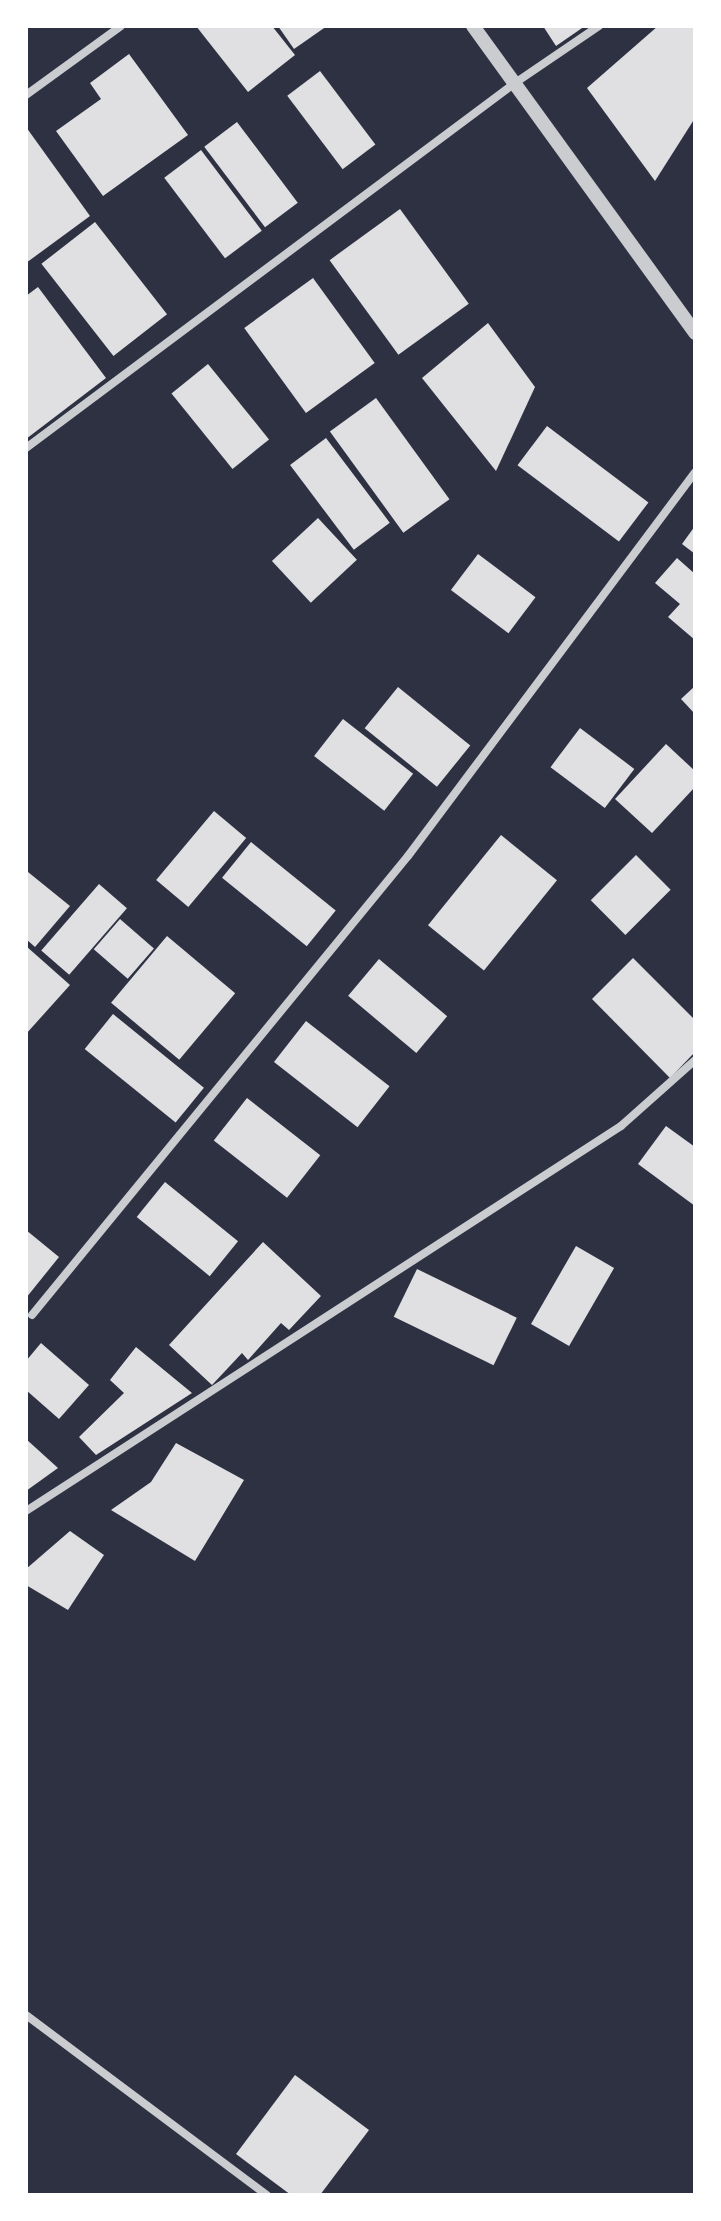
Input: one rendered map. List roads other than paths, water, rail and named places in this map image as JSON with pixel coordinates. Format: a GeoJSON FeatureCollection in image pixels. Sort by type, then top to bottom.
{"type":"FeatureCollection","features":[{"type":"Feature","properties":{"kind":"street"},"geometry":{"type":"LineString","coordinates":[[26,95],[121,26]]}},
{"type":"Feature","properties":{"kind":"street"},"geometry":{"type":"LineString","coordinates":[[473,26],[695,333]]}},
{"type":"Feature","properties":{"kind":"street"},"geometry":{"type":"LineString","coordinates":[[26,448],[515,83],[599,26]]}},
{"type":"Feature","properties":{"kind":"street"},"geometry":{"type":"LineString","coordinates":[[32,1315],[408,856],[695,473]]}},
{"type":"Feature","properties":{"kind":"street"},"geometry":{"type":"LineString","coordinates":[[26,1511],[621,1126],[695,1060]]}},
{"type":"Feature","properties":{"kind":"street"},"geometry":{"type":"LineString","coordinates":[[26,2015],[267,2195]]}}]}
